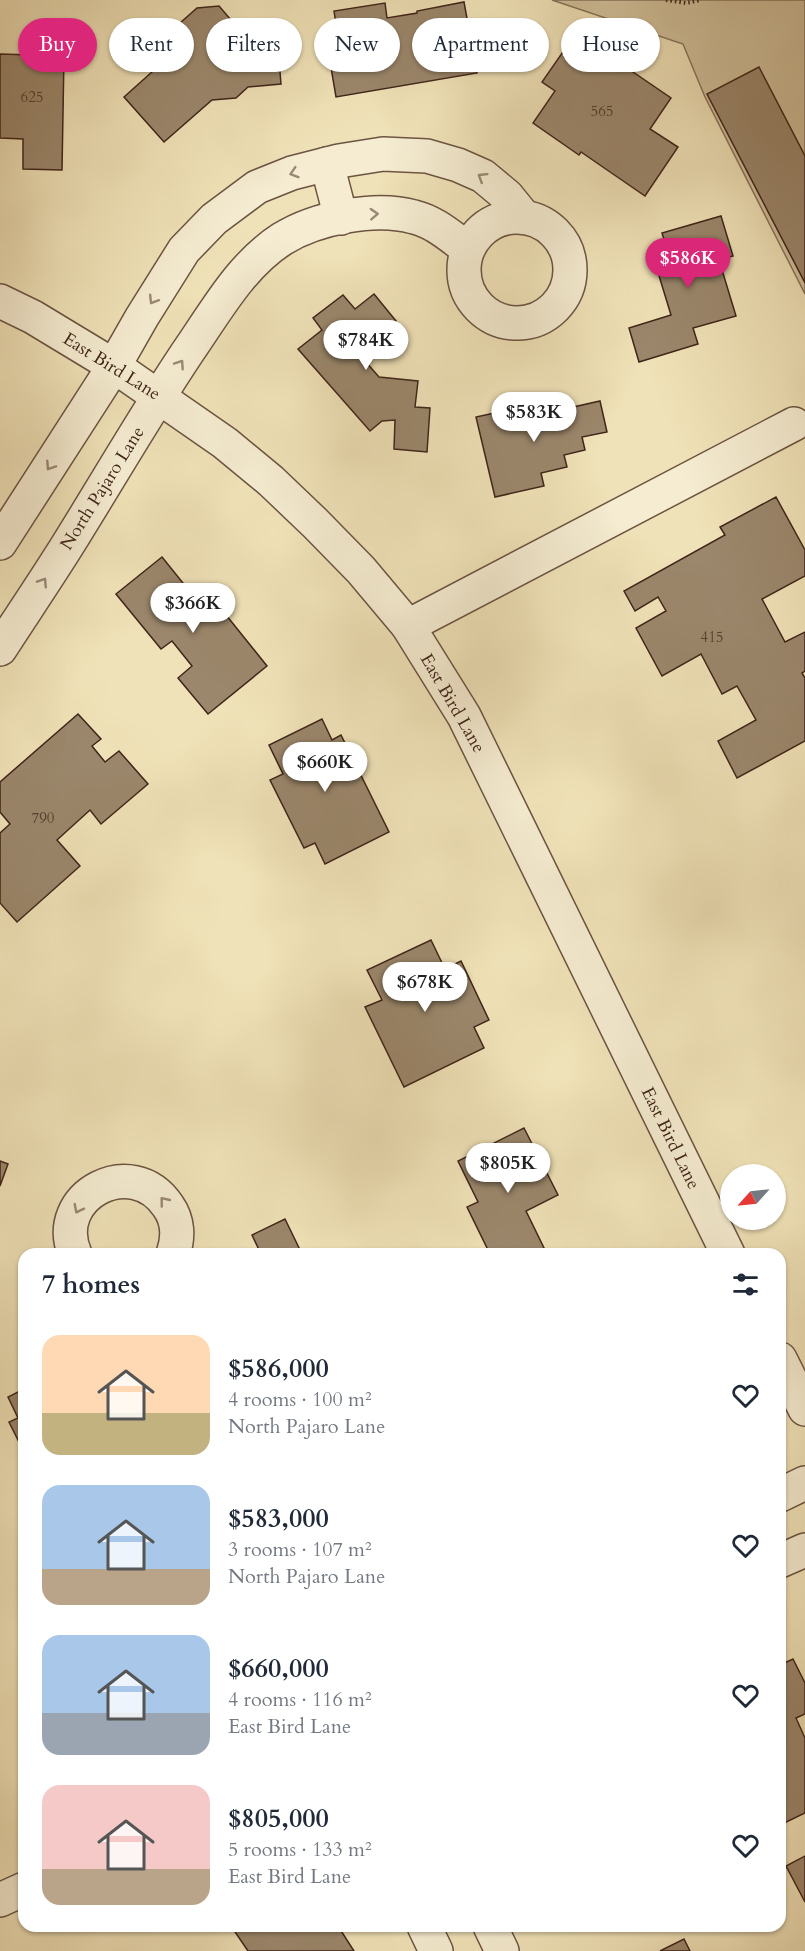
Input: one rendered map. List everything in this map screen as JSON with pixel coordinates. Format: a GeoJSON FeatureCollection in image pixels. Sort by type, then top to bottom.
{"type":"FeatureCollection","features":[{"type":"Feature","properties":{"kind":"street"},"geometry":{"type":"LineString","coordinates":[[0,543],[114,366],[184,250],[214,219],[257,187],[292,173],[327,164],[383,154],[427,156],[458,165],[483,176],[507,196],[524,217]]}},
{"type":"Feature","properties":{"kind":"street"},"geometry":{"type":"LineString","coordinates":[[327,164],[341,218]]}},
{"type":"Feature","properties":{"kind":"street","name":"North Pajaro Lane"},"geometry":{"type":"LineString","coordinates":[[0,649],[9,615],[66,546],[159,395],[249,265],[283,239],[315,224],[355,215],[384,213],[414,217],[438,226],[468,249]]}},
{"type":"Feature","properties":{"kind":"street"},"geometry":{"type":"LineString","coordinates":[[524,217],[539,221],[556,233],[568,254],[570,270],[563,298],[551,312],[531,322],[513,324],[496,320],[477,307],[467,290],[463,272],[468,249],[481,230],[497,220],[524,217]]}},
{"type":"Feature","properties":{"kind":"street","name":"East Bird Lane"},"geometry":{"type":"LineString","coordinates":[[0,301],[33,317],[114,366],[159,395],[225,443],[271,481],[361,570],[408,626],[464,716],[725,1248]]}},
{"type":"Feature","properties":{"kind":"street"},"geometry":{"type":"LineString","coordinates":[[408,626],[794,424]]}},
{"type":"Feature","properties":{"kind":"street"},"geometry":{"type":"LineString","coordinates":[[72,1248],[70,1230],[75,1213],[84,1198],[97,1188],[114,1182],[131,1181],[148,1186],[162,1197],[172,1211],[177,1227],[175,1248]]}},
{"type":"Feature","properties":{"kind":"street"},"geometry":{"type":"LineString","coordinates":[[786,1371],[805,1409]]}},
{"type":"Feature","properties":{"kind":"street"},"geometry":{"type":"LineString","coordinates":[[786,1492],[805,1483]]}},
{"type":"Feature","properties":{"kind":"street"},"geometry":{"type":"LineString","coordinates":[[786,1558],[805,1550]]}},
{"type":"Feature","properties":{"kind":"street"},"geometry":{"type":"LineString","coordinates":[[0,1900],[18,1892]]}},
{"type":"Feature","properties":{"kind":"street"},"geometry":{"type":"LineString","coordinates":[[427,1932],[436,1951]]}},
{"type":"Feature","properties":{"kind":"street"},"geometry":{"type":"LineString","coordinates":[[493,1932],[502,1951]]}},
{"type":"Feature","properties":{"kind":"path"},"geometry":{"type":"LineString","coordinates":[[666,0],[686,3],[701,0]]}},
{"type":"Feature","properties":{"kind":"shaded area"},"geometry":{"type":"Polygon","coordinates":[[[552,0],[805,0],[805,294],[705,97],[683,44],[660,36],[660,18],[606,18],[552,0]]]}},
{"type":"Feature","properties":{"kind":"building"},"geometry":{"type":"Polygon","coordinates":[[[464,2],[467,18],[412,18],[412,72],[477,73],[336,97],[332,72],[400,72],[400,18],[387,18],[417,13],[417,11],[464,2]]]}},
{"type":"Feature","properties":{"kind":"building"},"geometry":{"type":"Polygon","coordinates":[[[385,3],[387,18],[335,18],[334,11],[385,3]]]}},
{"type":"Feature","properties":{"kind":"building"},"geometry":{"type":"Polygon","coordinates":[[[219,6],[229,18],[206,18],[206,72],[280,72],[281,84],[248,87],[236,98],[212,100],[164,142],[124,97],[152,72],[194,72],[194,18],[186,18],[197,8],[219,6]]]}},
{"type":"Feature","properties":{"kind":"building"},"geometry":{"type":"Polygon","coordinates":[[[0,54],[18,55],[18,72],[64,72],[62,170],[23,169],[23,139],[0,138],[0,54]]]}},
{"type":"Feature","properties":{"kind":"building"},"geometry":{"type":"Polygon","coordinates":[[[561,55],[561,72],[633,72],[671,98],[650,129],[678,147],[645,196],[581,152],[579,155],[533,123],[555,91],[542,82],[561,55]]]}},
{"type":"Feature","properties":{"kind":"building"},"geometry":{"type":"Polygon","coordinates":[[[759,67],[805,156],[805,283],[707,94],[759,67]]]}},
{"type":"Feature","properties":{"kind":"building"},"geometry":{"type":"Polygon","coordinates":[[[721,216],[733,256],[719,260],[736,316],[693,328],[698,344],[639,362],[629,328],[671,315],[653,256],[668,252],[662,233],[721,216]]]}},
{"type":"Feature","properties":{"kind":"building"},"geometry":{"type":"Polygon","coordinates":[[[374,294],[396,321],[358,353],[379,377],[418,381],[415,407],[430,408],[427,452],[394,449],[395,420],[382,421],[370,431],[298,349],[322,330],[313,318],[343,295],[355,309],[374,294]]]}},
{"type":"Feature","properties":{"kind":"building"},"geometry":{"type":"Polygon","coordinates":[[[600,401],[607,432],[582,437],[585,450],[564,455],[567,467],[541,473],[544,486],[495,497],[476,417],[536,404],[538,415],[600,401]]]}},
{"type":"Feature","properties":{"kind":"building"},"geometry":{"type":"Polygon","coordinates":[[[776,497],[805,550],[805,576],[762,599],[785,642],[805,632],[805,671],[802,673],[805,678],[805,741],[737,778],[718,741],[756,720],[737,686],[722,694],[701,654],[662,676],[636,628],[666,611],[658,597],[635,611],[624,591],[725,535],[720,527],[776,497]]]}},
{"type":"Feature","properties":{"kind":"building"},"geometry":{"type":"Polygon","coordinates":[[[162,557],[195,598],[206,590],[267,666],[208,714],[178,678],[192,666],[172,641],[161,649],[116,594],[162,557]]]}},
{"type":"Feature","properties":{"kind":"building"},"geometry":{"type":"Polygon","coordinates":[[[78,714],[101,739],[92,746],[105,762],[119,751],[148,784],[101,824],[90,810],[57,840],[80,866],[17,922],[0,903],[0,833],[10,824],[0,812],[0,782],[78,714]]]}},
{"type":"Feature","properties":{"kind":"building"},"geometry":{"type":"Polygon","coordinates":[[[322,719],[332,740],[341,735],[389,832],[325,864],[315,843],[304,848],[270,780],[283,774],[269,745],[322,719]]]}},
{"type":"Feature","properties":{"kind":"building"},"geometry":{"type":"Polygon","coordinates":[[[431,940],[445,969],[461,961],[489,1020],[474,1027],[484,1048],[404,1087],[365,1007],[382,1000],[367,970],[431,940]]]}},
{"type":"Feature","properties":{"kind":"building"},"geometry":{"type":"Polygon","coordinates":[[[524,1128],[558,1195],[526,1211],[544,1248],[487,1248],[467,1207],[478,1202],[458,1161],[524,1128]]]}},
{"type":"Feature","properties":{"kind":"building"},"geometry":{"type":"Polygon","coordinates":[[[0,1161],[8,1164],[0,1186],[0,1161]]]}},
{"type":"Feature","properties":{"kind":"building"},"geometry":{"type":"Polygon","coordinates":[[[285,1219],[299,1248],[258,1248],[252,1235],[285,1219]]]}},
{"type":"Feature","properties":{"kind":"building"},"geometry":{"type":"Polygon","coordinates":[[[18,1392],[18,1418],[8,1397],[18,1392]]]}},
{"type":"Feature","properties":{"kind":"building"},"geometry":{"type":"Polygon","coordinates":[[[18,1418],[18,1440],[9,1422],[18,1418]]]}},
{"type":"Feature","properties":{"kind":"building"},"geometry":{"type":"Polygon","coordinates":[[[793,1659],[805,1683],[805,1714],[796,1718],[805,1738],[805,1813],[786,1822],[786,1662],[793,1659]]]}},
{"type":"Feature","properties":{"kind":"building"},"geometry":{"type":"Polygon","coordinates":[[[805,1856],[805,1902],[786,1866],[805,1856]]]}},
{"type":"Feature","properties":{"kind":"building"},"geometry":{"type":"Polygon","coordinates":[[[235,1932],[342,1932],[354,1951],[248,1951],[235,1932]]]}},
{"type":"Feature","properties":{"kind":"building"},"geometry":{"type":"Polygon","coordinates":[[[684,1939],[690,1951],[660,1951],[684,1939]]]}}]}
